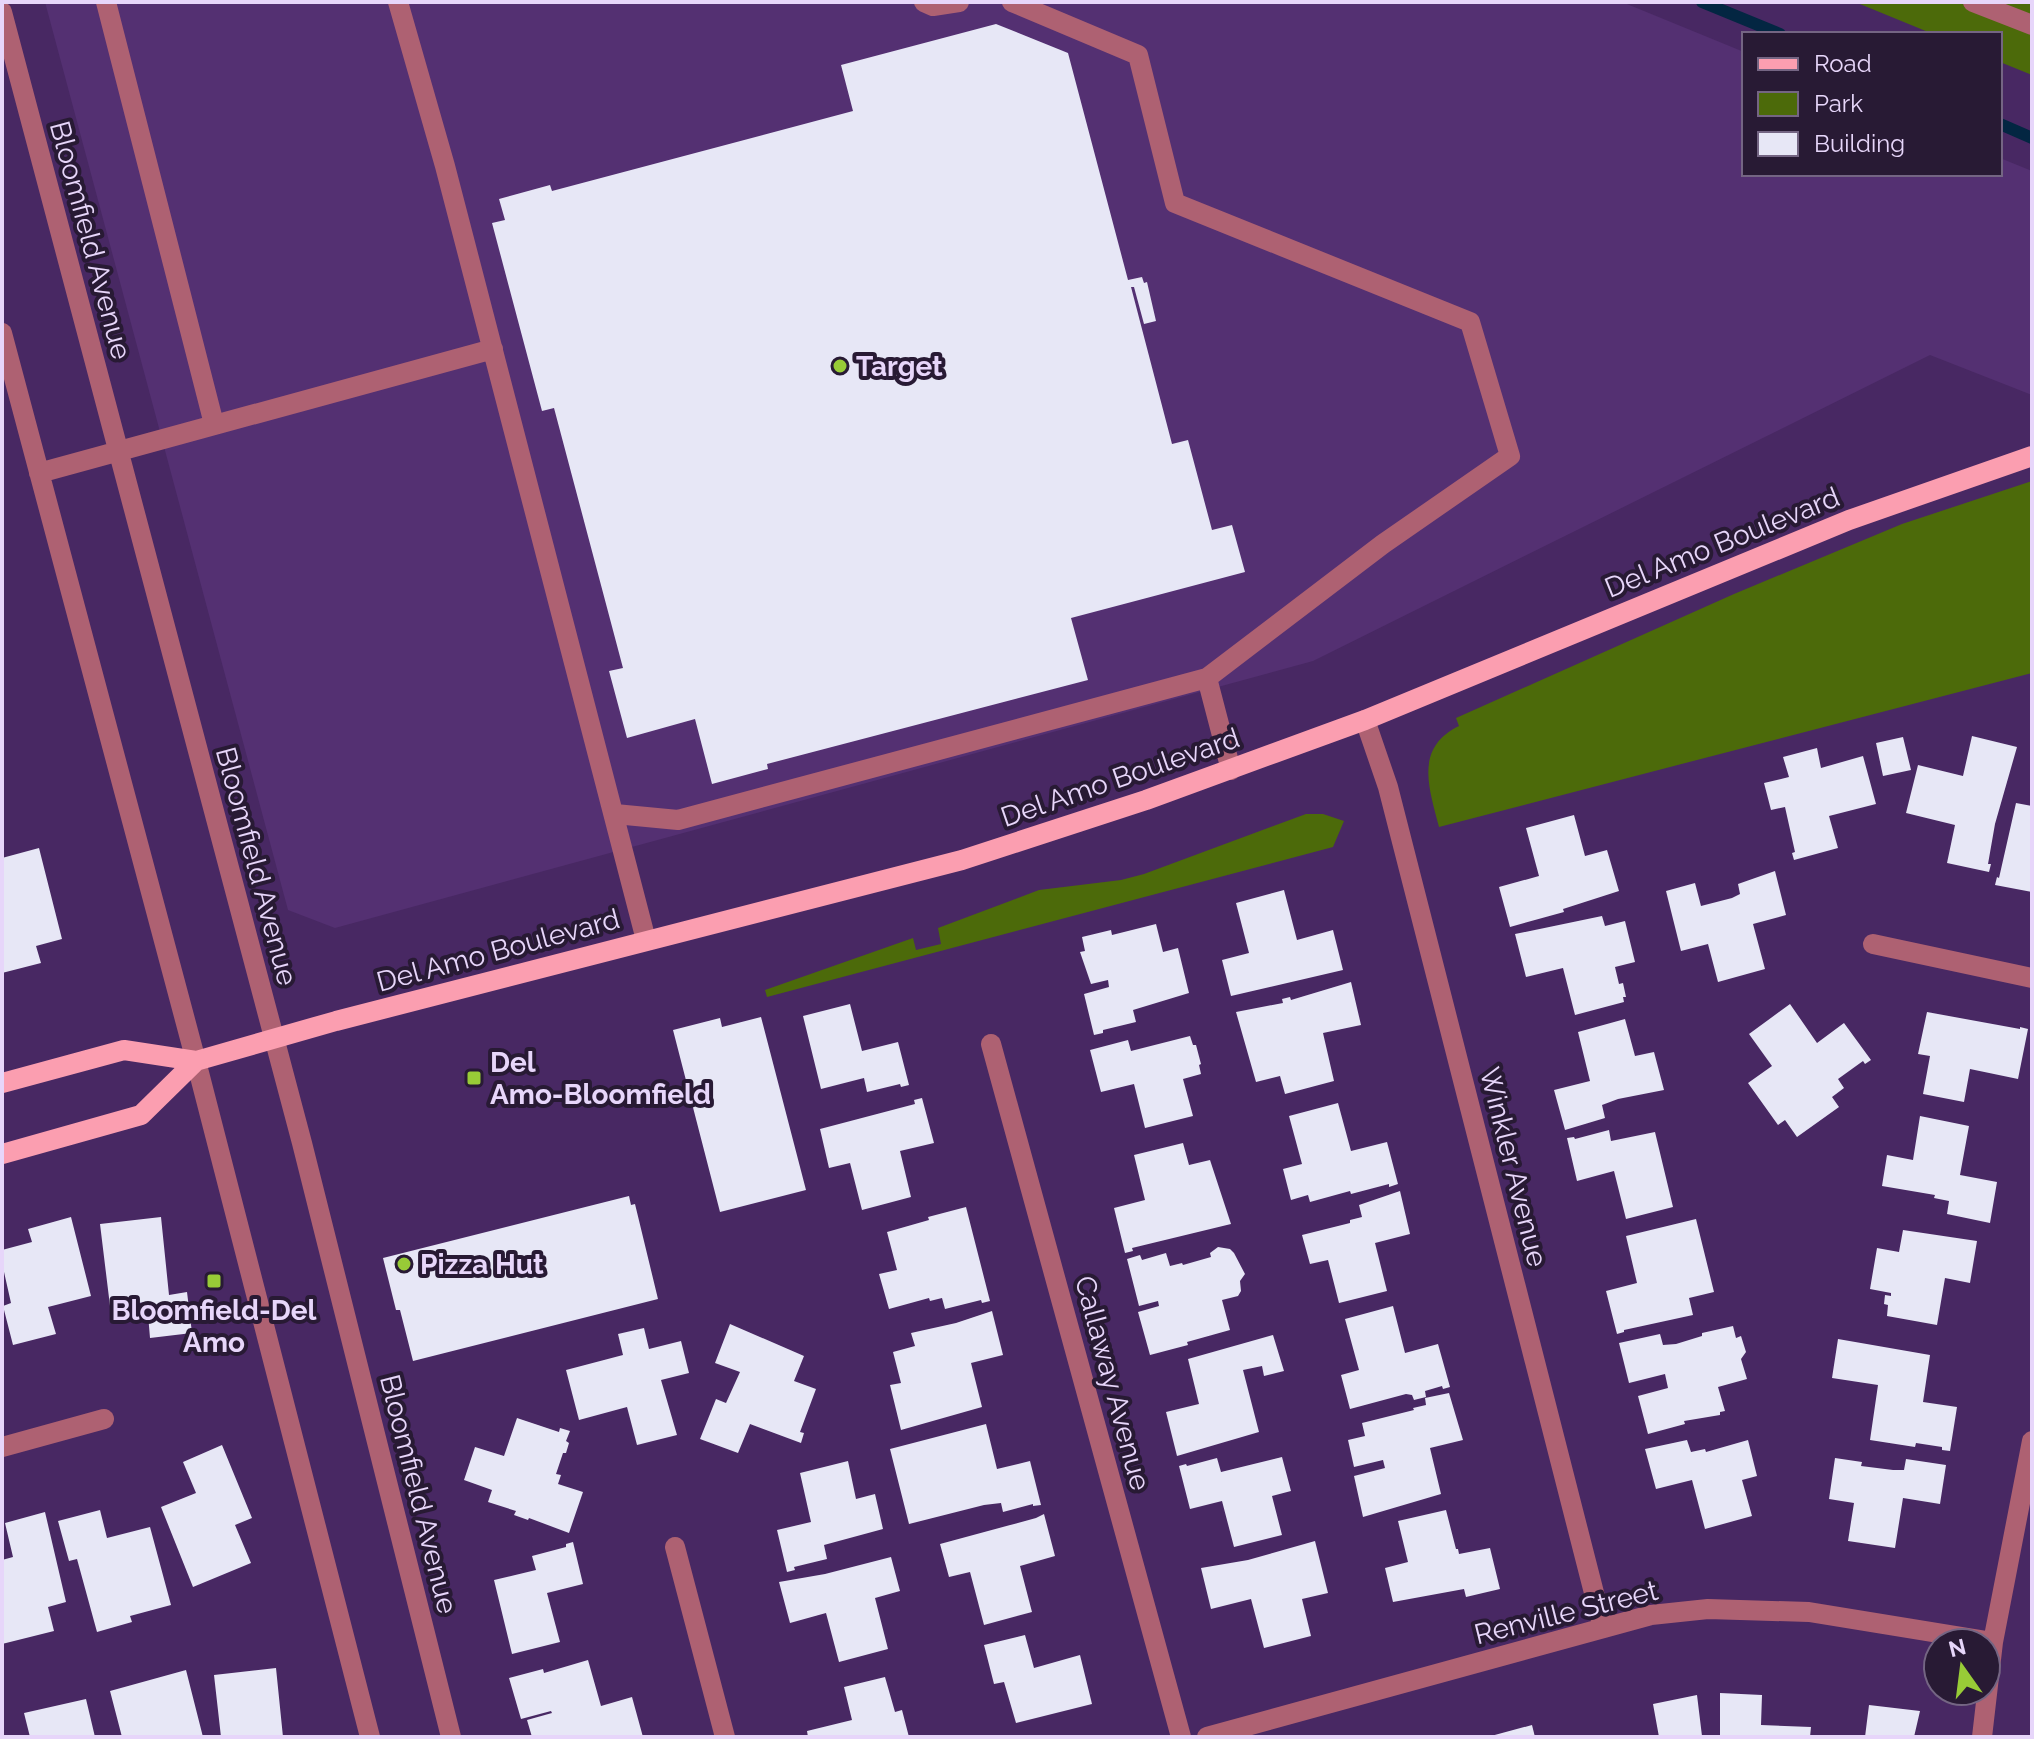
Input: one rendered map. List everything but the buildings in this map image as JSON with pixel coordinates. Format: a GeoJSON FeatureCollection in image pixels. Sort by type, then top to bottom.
{"type":"FeatureCollection","features":[{"type":"Feature","properties":{"kind":"main road","name":"Del Amo Boulevard"},"geometry":{"type":"LineString","coordinates":[[2,1083],[124,1050],[196,1061],[336,1021],[962,860],[1105,814],[1365,720],[1849,520],[2032,456]]}},
{"type":"Feature","properties":{"kind":"main road","name":"Del Amo Boulevard"},"geometry":{"type":"LineString","coordinates":[[2,1154],[141,1115],[196,1061]]}},
{"type":"Feature","properties":{"kind":"street"},"geometry":{"type":"LineString","coordinates":[[106,2],[224,422]]}},
{"type":"Feature","properties":{"kind":"street"},"geometry":{"type":"LineString","coordinates":[[398,2],[445,166],[646,940]]}},
{"type":"Feature","properties":{"kind":"street"},"geometry":{"type":"LineString","coordinates":[[924,2],[933,6],[959,2]]}},
{"type":"Feature","properties":{"kind":"street"},"geometry":{"type":"LineString","coordinates":[[615,814],[678,820],[1207,678],[1383,544],[1510,456],[1470,322],[1175,203],[1138,55],[1012,2]]}},
{"type":"Feature","properties":{"kind":"street"},"geometry":{"type":"LineString","coordinates":[[1973,2],[2032,25]]}},
{"type":"Feature","properties":{"kind":"street","name":"Bloomfield Avenue"},"geometry":{"type":"LineString","coordinates":[[2,12],[275,1040],[451,1737]]}},
{"type":"Feature","properties":{"kind":"street"},"geometry":{"type":"LineString","coordinates":[[2,333],[196,1061],[370,1737]]}},
{"type":"Feature","properties":{"kind":"street"},"geometry":{"type":"LineString","coordinates":[[39,473],[493,349]]}},
{"type":"Feature","properties":{"kind":"street"},"geometry":{"type":"LineString","coordinates":[[1207,678],[1231,770]]}},
{"type":"Feature","properties":{"kind":"street","name":"Winkler Avenue"},"geometry":{"type":"LineString","coordinates":[[1365,720],[1392,803],[1603,1628]]}},
{"type":"Feature","properties":{"kind":"street"},"geometry":{"type":"LineString","coordinates":[[1873,944],[2032,978]]}},
{"type":"Feature","properties":{"kind":"street","name":"Callaway Avenue"},"geometry":{"type":"LineString","coordinates":[[991,1044],[1181,1737]]}},
{"type":"Feature","properties":{"kind":"street"},"geometry":{"type":"LineString","coordinates":[[2,1447],[104,1419]]}},
{"type":"Feature","properties":{"kind":"street"},"geometry":{"type":"LineString","coordinates":[[1996,1627],[2032,1441]]}},
{"type":"Feature","properties":{"kind":"street"},"geometry":{"type":"LineString","coordinates":[[675,1547],[725,1737]]}},
{"type":"Feature","properties":{"kind":"street","name":"Renville Street"},"geometry":{"type":"LineString","coordinates":[[1207,1737],[1651,1615],[1708,1609],[1758,1609],[1809,1612],[1922,1630]]}},
{"type":"Feature","properties":{"kind":"street"},"geometry":{"type":"LineString","coordinates":[[1982,1737],[1985,1707]]}},
{"type":"Feature","properties":{"kind":"shaded area"},"geometry":{"type":"Polygon","coordinates":[[[45,2],[1622,2],[1742,51],[1742,176],[2002,176],[2002,159],[2032,171],[2032,395],[1930,355],[1313,661],[335,928],[288,910],[45,2]]]}},
{"type":"Feature","properties":{"kind":"green space"},"geometry":{"type":"Polygon","coordinates":[[[1855,2],[2032,2],[2032,75],[2002,63],[2002,32],[1928,32],[1855,2]]]}},
{"type":"Feature","properties":{"kind":"green space"},"geometry":{"type":"Polygon","coordinates":[[[2032,481],[2032,673],[1439,827],[1429,784],[1430,757],[1445,735],[1459,726],[1456,718],[1734,594],[1902,524],[2032,481]]]}},
{"type":"Feature","properties":{"kind":"green space"},"geometry":{"type":"Polygon","coordinates":[[[1306,814],[1323,814],[1344,821],[1333,847],[767,997],[765,990],[913,938],[916,950],[941,944],[938,928],[1039,890],[1121,880],[1144,874],[1306,814]]]}},
{"type":"Feature","properties":{"kind":"waterway"},"geometry":{"type":"LineString","coordinates":[[1702,2],[1775,32]]}},
{"type":"Feature","properties":{"kind":"waterway"},"geometry":{"type":"LineString","coordinates":[[2002,125],[2032,138]]}},
{"type":"Feature","properties":{"kind":"place","name":"Target"},"geometry":{"type":"Point","coordinates":[840,366]}},
{"type":"Feature","properties":{"kind":"place","name":"Del Amo-Bloomfield"},"geometry":{"type":"Point","coordinates":[474,1078]}},
{"type":"Feature","properties":{"kind":"place","name":"Pizza Hut"},"geometry":{"type":"Point","coordinates":[404,1264]}},
{"type":"Feature","properties":{"kind":"place","name":"Bloomfield-Del Amo"},"geometry":{"type":"Point","coordinates":[214,1281]}}]}
